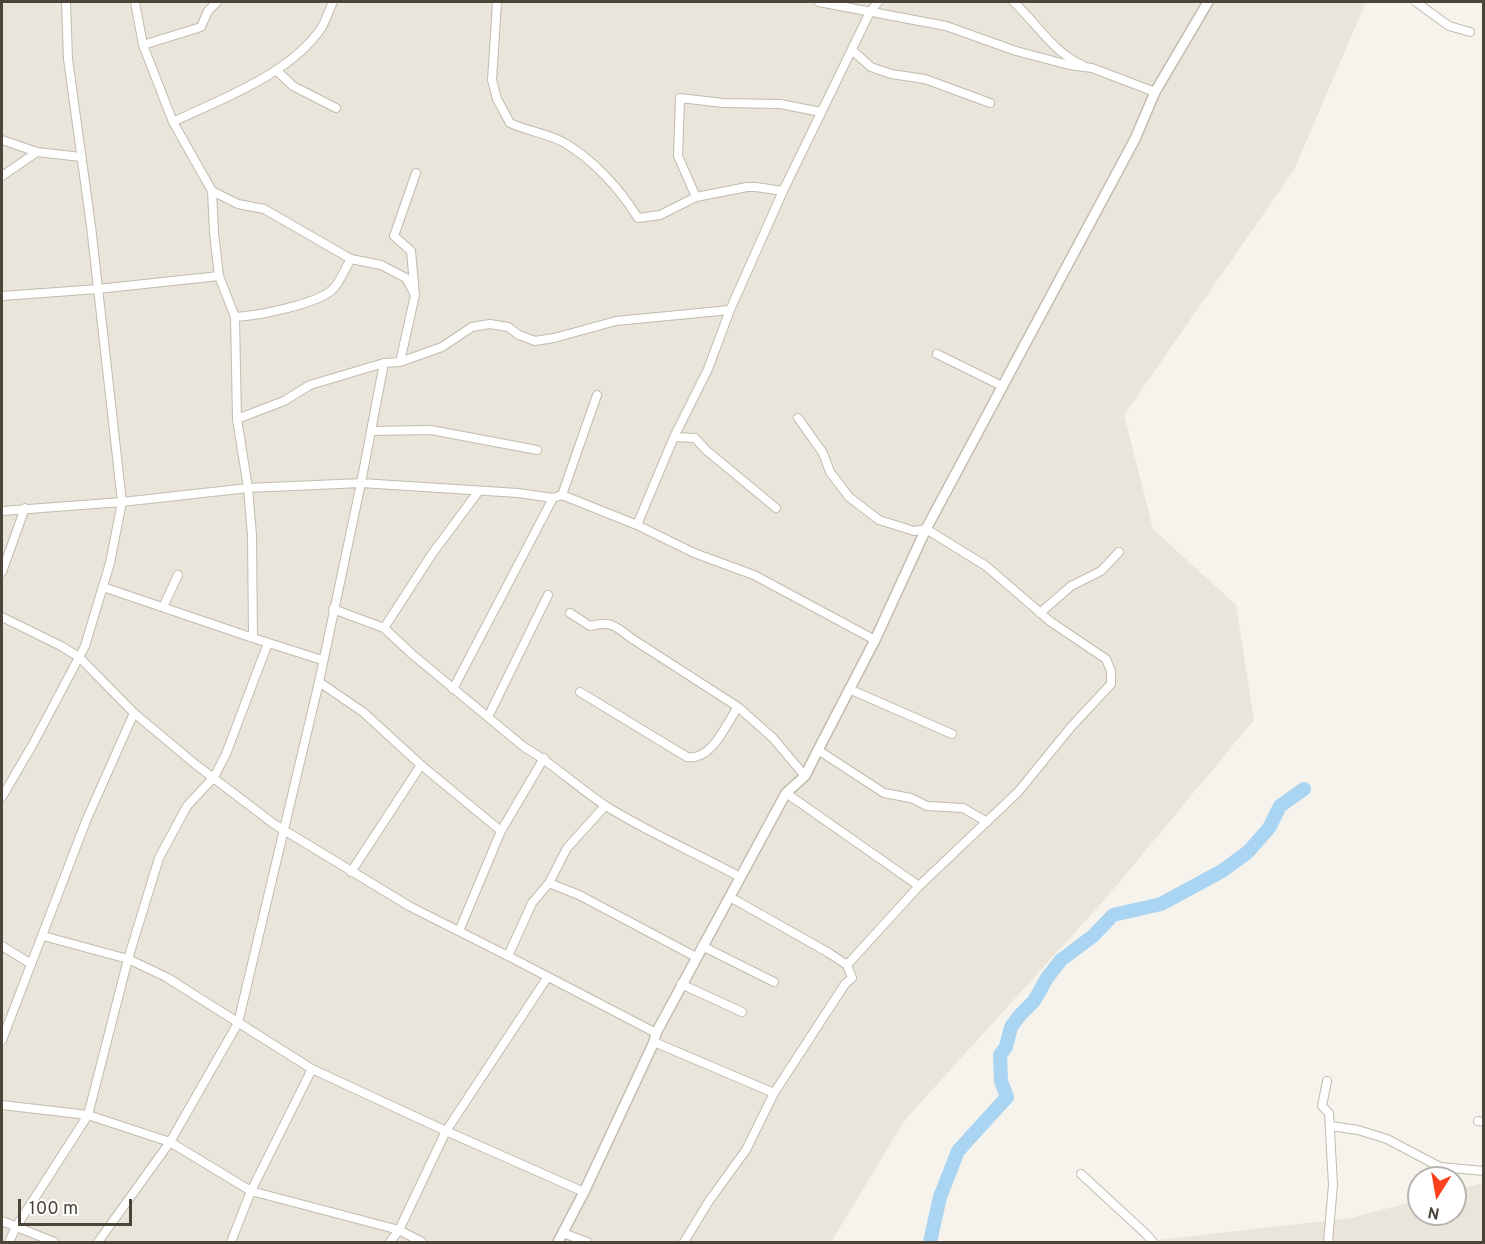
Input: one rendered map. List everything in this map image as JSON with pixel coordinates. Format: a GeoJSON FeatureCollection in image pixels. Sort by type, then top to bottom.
{"type":"FeatureCollection","features":[{"type":"Feature","properties":{"kind":"street"},"geometry":{"type":"LineString","coordinates":[[2,797],[33,744],[84,646],[103,586],[122,502],[98,289],[68,59],[66,2]]}},
{"type":"Feature","properties":{"kind":"street"},"geometry":{"type":"LineString","coordinates":[[135,2],[143,45],[173,122],[212,191],[219,276],[235,317],[237,419],[248,489],[252,535],[253,638]]}},
{"type":"Feature","properties":{"kind":"street"},"geometry":{"type":"LineString","coordinates":[[143,45],[201,27],[208,11],[217,2]]}},
{"type":"Feature","properties":{"kind":"street"},"geometry":{"type":"LineString","coordinates":[[173,122],[277,71],[322,27],[333,2]]}},
{"type":"Feature","properties":{"kind":"street"},"geometry":{"type":"LineString","coordinates":[[820,2],[946,26],[1016,51],[1069,65],[1092,68]]}},
{"type":"Feature","properties":{"kind":"street"},"geometry":{"type":"LineString","coordinates":[[637,525],[674,437],[708,369],[730,310],[783,191],[870,12],[878,2]]}},
{"type":"Feature","properties":{"kind":"street"},"geometry":{"type":"LineString","coordinates":[[1014,2],[1058,51],[1073,61],[1155,92]]}},
{"type":"Feature","properties":{"kind":"street"},"geometry":{"type":"LineString","coordinates":[[558,1242],[584,1192],[681,984],[786,792],[805,776],[875,640],[926,529],[1135,139],[1155,92],[1208,2]]}},
{"type":"Feature","properties":{"kind":"street"},"geometry":{"type":"LineString","coordinates":[[1416,2],[1449,26],[1470,32]]}},
{"type":"Feature","properties":{"kind":"street"},"geometry":{"type":"LineString","coordinates":[[498,3],[492,51],[492,80],[497,99],[510,123],[562,142],[583,157],[625,198],[638,218],[660,215],[696,198],[756,187],[783,191]]}},
{"type":"Feature","properties":{"kind":"street"},"geometry":{"type":"LineString","coordinates":[[853,51],[871,67],[891,74],[925,79],[990,103]]}},
{"type":"Feature","properties":{"kind":"street"},"geometry":{"type":"LineString","coordinates":[[277,71],[293,86],[336,108]]}},
{"type":"Feature","properties":{"kind":"street"},"geometry":{"type":"LineString","coordinates":[[696,198],[678,156],[680,98],[723,103],[780,104],[821,112]]}},
{"type":"Feature","properties":{"kind":"street"},"geometry":{"type":"LineString","coordinates":[[2,140],[37,152],[81,157]]}},
{"type":"Feature","properties":{"kind":"street"},"geometry":{"type":"LineString","coordinates":[[2,176],[37,152]]}},
{"type":"Feature","properties":{"kind":"street"},"geometry":{"type":"LineString","coordinates":[[400,362],[415,295],[411,251],[394,236],[416,173]]}},
{"type":"Feature","properties":{"kind":"street"},"geometry":{"type":"LineString","coordinates":[[212,191],[238,204],[264,209],[351,260],[381,265],[406,278],[415,295]]}},
{"type":"Feature","properties":{"kind":"street"},"geometry":{"type":"LineString","coordinates":[[235,317],[283,309],[321,296],[333,290],[351,260]]}},
{"type":"Feature","properties":{"kind":"street"},"geometry":{"type":"LineString","coordinates":[[2,296],[98,289],[219,276]]}},
{"type":"Feature","properties":{"kind":"street"},"geometry":{"type":"LineString","coordinates":[[237,419],[285,401],[310,385],[384,363],[400,362],[442,347],[472,327],[490,324],[508,327],[519,335],[535,340],[554,338],[616,321],[730,310]]}},
{"type":"Feature","properties":{"kind":"street"},"geometry":{"type":"LineString","coordinates":[[937,354],[1002,386]]}},
{"type":"Feature","properties":{"kind":"street"},"geometry":{"type":"LineString","coordinates":[[98,1242],[170,1142],[238,1023],[285,831],[318,682],[384,363]]}},
{"type":"Feature","properties":{"kind":"street"},"geometry":{"type":"LineString","coordinates":[[562,495],[597,395]]}},
{"type":"Feature","properties":{"kind":"street"},"geometry":{"type":"LineString","coordinates":[[798,418],[823,453],[830,472],[849,497],[879,520],[914,531],[926,529],[986,566],[1051,622],[1106,659],[1111,671],[1111,684],[1071,727],[1018,792],[919,886],[847,965]]}},
{"type":"Feature","properties":{"kind":"street"},"geometry":{"type":"LineString","coordinates":[[371,431],[431,430],[537,450]]}},
{"type":"Feature","properties":{"kind":"street"},"geometry":{"type":"LineString","coordinates":[[674,437],[695,438],[706,450],[776,508]]}},
{"type":"Feature","properties":{"kind":"street"},"geometry":{"type":"LineString","coordinates":[[2,512],[25,508],[122,502],[248,489],[361,483],[431,486],[553,498],[562,495],[637,525],[694,553],[754,575],[875,640]]}},
{"type":"Feature","properties":{"kind":"street"},"geometry":{"type":"LineString","coordinates":[[384,628],[432,555],[478,492]]}},
{"type":"Feature","properties":{"kind":"street"},"geometry":{"type":"LineString","coordinates":[[453,689],[553,498]]}},
{"type":"Feature","properties":{"kind":"street"},"geometry":{"type":"LineString","coordinates":[[2,572],[25,508]]}},
{"type":"Feature","properties":{"kind":"street"},"geometry":{"type":"LineString","coordinates":[[1040,613],[1071,586],[1101,571],[1119,552]]}},
{"type":"Feature","properties":{"kind":"street"},"geometry":{"type":"LineString","coordinates":[[163,607],[178,575]]}},
{"type":"Feature","properties":{"kind":"street"},"geometry":{"type":"LineString","coordinates":[[103,586],[322,660]]}},
{"type":"Feature","properties":{"kind":"street"},"geometry":{"type":"LineString","coordinates":[[488,717],[548,595]]}},
{"type":"Feature","properties":{"kind":"street"},"geometry":{"type":"LineString","coordinates":[[333,609],[384,628],[524,747],[543,758],[605,806],[740,877]]}},
{"type":"Feature","properties":{"kind":"street"},"geometry":{"type":"LineString","coordinates":[[570,613],[590,626],[602,623],[615,625],[631,638],[738,707],[773,738],[805,776]]}},
{"type":"Feature","properties":{"kind":"street"},"geometry":{"type":"LineString","coordinates":[[2,617],[79,657],[134,713],[195,764],[285,831],[351,872],[409,906],[508,956],[655,1038],[774,1093]]}},
{"type":"Feature","properties":{"kind":"street"},"geometry":{"type":"LineString","coordinates":[[9,1242],[16,1227],[88,1115],[128,958],[159,858],[187,806],[214,777],[226,754],[268,643]]}},
{"type":"Feature","properties":{"kind":"street"},"geometry":{"type":"LineString","coordinates":[[318,682],[363,712],[421,765],[501,831]]}},
{"type":"Feature","properties":{"kind":"street"},"geometry":{"type":"LineString","coordinates":[[849,689],[952,734]]}},
{"type":"Feature","properties":{"kind":"street"},"geometry":{"type":"LineString","coordinates":[[580,692],[687,757],[695,758],[700,757],[715,742],[738,707]]}},
{"type":"Feature","properties":{"kind":"street"},"geometry":{"type":"LineString","coordinates":[[2,1040],[86,821],[134,713]]}},
{"type":"Feature","properties":{"kind":"street"},"geometry":{"type":"LineString","coordinates":[[818,750],[884,793],[911,798],[927,806],[963,808],[987,822]]}},
{"type":"Feature","properties":{"kind":"street"},"geometry":{"type":"LineString","coordinates":[[459,931],[501,831],[543,758]]}},
{"type":"Feature","properties":{"kind":"street"},"geometry":{"type":"LineString","coordinates":[[351,872],[421,765]]}},
{"type":"Feature","properties":{"kind":"street"},"geometry":{"type":"LineString","coordinates":[[786,792],[919,886]]}},
{"type":"Feature","properties":{"kind":"street"},"geometry":{"type":"LineString","coordinates":[[508,956],[532,903],[549,883],[567,848],[605,806]]}},
{"type":"Feature","properties":{"kind":"street"},"geometry":{"type":"LineString","coordinates":[[549,883],[579,895],[696,957]]}},
{"type":"Feature","properties":{"kind":"street"},"geometry":{"type":"LineString","coordinates":[[684,1242],[709,1201],[746,1150],[774,1093],[845,984],[852,978],[847,965],[730,897]]}},
{"type":"Feature","properties":{"kind":"street"},"geometry":{"type":"LineString","coordinates":[[43,936],[128,958],[165,977],[312,1069],[584,1192]]}},
{"type":"Feature","properties":{"kind":"street"},"geometry":{"type":"LineString","coordinates":[[2,946],[31,964]]}},
{"type":"Feature","properties":{"kind":"street"},"geometry":{"type":"LineString","coordinates":[[702,946],[774,982]]}},
{"type":"Feature","properties":{"kind":"street"},"geometry":{"type":"LineString","coordinates":[[390,1242],[399,1230],[446,1131],[547,978]]}},
{"type":"Feature","properties":{"kind":"street"},"geometry":{"type":"LineString","coordinates":[[681,984],[742,1012]]}},
{"type":"Feature","properties":{"kind":"street"},"geometry":{"type":"LineString","coordinates":[[231,1242],[251,1191],[312,1069]]}},
{"type":"Feature","properties":{"kind":"street"},"geometry":{"type":"LineString","coordinates":[[1327,1081],[1322,1106],[1329,1113],[1331,1126],[1333,1185],[1328,1242]]}},
{"type":"Feature","properties":{"kind":"street"},"geometry":{"type":"LineString","coordinates":[[2,1105],[88,1115],[170,1142],[251,1191],[399,1230],[422,1242]]}},
{"type":"Feature","properties":{"kind":"street"},"geometry":{"type":"LineString","coordinates":[[1331,1126],[1358,1130],[1387,1139],[1440,1167],[1484,1171]]}},
{"type":"Feature","properties":{"kind":"street"},"geometry":{"type":"LineString","coordinates":[[1081,1174],[1153,1242]]}},
{"type":"Feature","properties":{"kind":"street"},"geometry":{"type":"LineString","coordinates":[[2,1221],[54,1242]]}},
{"type":"Feature","properties":{"kind":"street"},"geometry":{"type":"LineString","coordinates":[[563,1233],[587,1242]]}},
{"type":"Feature","properties":{"kind":"shaded area"},"geometry":{"type":"Polygon","coordinates":[[[2,2],[1366,2],[1294,170],[1124,415],[1153,529],[1236,605],[1254,720],[1106,898],[904,1121],[831,1242],[2,1242],[2,2]]]}},
{"type":"Feature","properties":{"kind":"shaded area"},"geometry":{"type":"Polygon","coordinates":[[[1483,1183],[1483,1242],[1140,1242],[1351,1218],[1407,1203],[1407,1226],[1467,1226],[1467,1187],[1483,1183]]]}},
{"type":"Feature","properties":{"kind":"waterway"},"geometry":{"type":"LineString","coordinates":[[930,1242],[940,1197],[958,1151],[1007,1097],[1001,1081],[1000,1055],[1006,1047],[1011,1027],[1034,1001],[1061,960],[1093,936],[1113,915],[1161,904],[1222,871],[1248,852],[1269,828],[1280,806],[1304,789]]}}]}
